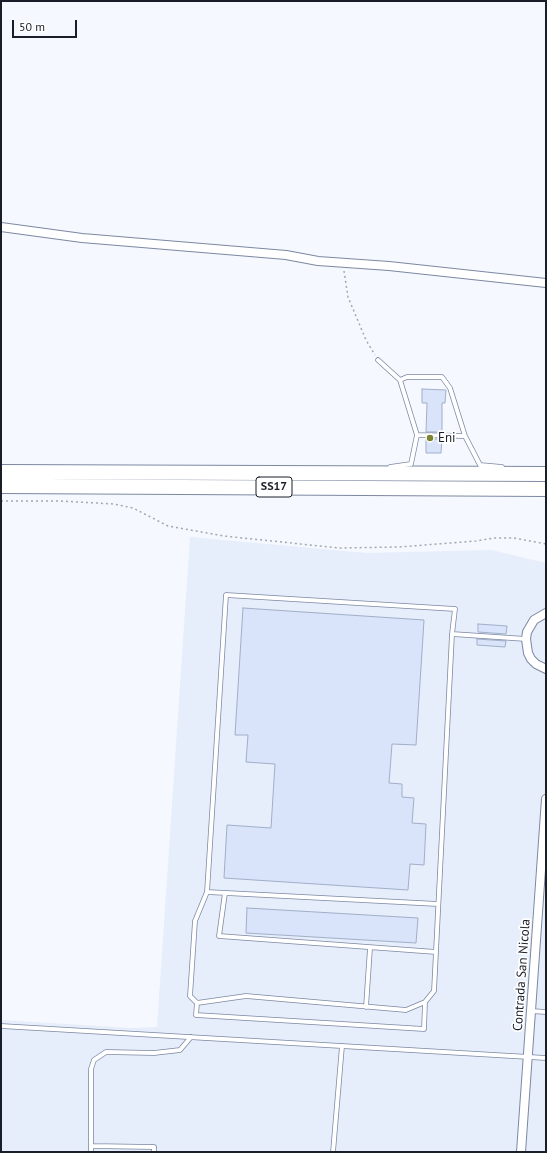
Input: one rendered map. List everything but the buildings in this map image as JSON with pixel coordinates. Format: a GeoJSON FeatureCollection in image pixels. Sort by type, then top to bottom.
{"type":"FeatureCollection","features":[{"type":"Feature","properties":{"kind":"highway","name":"SS17"},"geometry":{"type":"LineString","coordinates":[[1,472],[546,473]]}},
{"type":"Feature","properties":{"kind":"highway","name":"SS17"},"geometry":{"type":"LineString","coordinates":[[1,486],[546,489]]}},
{"type":"Feature","properties":{"kind":"street"},"geometry":{"type":"LineString","coordinates":[[1,227],[82,238],[286,255],[318,262],[389,266],[546,282]]}},
{"type":"Feature","properties":{"kind":"street"},"geometry":{"type":"LineString","coordinates":[[546,613],[534,620],[527,632],[526,639],[528,652],[531,659],[536,664],[546,669]]}},
{"type":"Feature","properties":{"kind":"street","name":"Contrada San Nicola"},"geometry":{"type":"LineString","coordinates":[[521,1152],[546,799]]}},
{"type":"Feature","properties":{"kind":"lane"},"geometry":{"type":"LineString","coordinates":[[353,473],[411,464],[417,435],[400,380],[378,360]]}},
{"type":"Feature","properties":{"kind":"lane"},"geometry":{"type":"LineString","coordinates":[[400,380],[407,377],[442,377],[450,388],[465,436],[480,465],[510,468]]}},
{"type":"Feature","properties":{"kind":"lane"},"geometry":{"type":"LineString","coordinates":[[417,435],[465,436]]}},
{"type":"Feature","properties":{"kind":"lane"},"geometry":{"type":"LineString","coordinates":[[517,469],[546,473]]}},
{"type":"Feature","properties":{"kind":"lane"},"geometry":{"type":"LineString","coordinates":[[226,595],[455,609],[452,634],[434,991],[425,1002],[406,1010],[246,996],[197,1003],[190,996],[195,921],[208,892],[226,595]]}},
{"type":"Feature","properties":{"kind":"lane"},"geometry":{"type":"LineString","coordinates":[[452,634],[526,639]]}},
{"type":"Feature","properties":{"kind":"lane"},"geometry":{"type":"LineString","coordinates":[[208,892],[438,904]]}},
{"type":"Feature","properties":{"kind":"lane"},"geometry":{"type":"LineString","coordinates":[[225,893],[219,936],[436,952]]}},
{"type":"Feature","properties":{"kind":"lane"},"geometry":{"type":"LineString","coordinates":[[366,1006],[370,948]]}},
{"type":"Feature","properties":{"kind":"lane"},"geometry":{"type":"LineString","coordinates":[[197,1003],[196,1014],[424,1029],[425,1002]]}},
{"type":"Feature","properties":{"kind":"lane"},"geometry":{"type":"LineString","coordinates":[[531,1011],[546,1012]]}},
{"type":"Feature","properties":{"kind":"lane"},"geometry":{"type":"LineString","coordinates":[[1,1026],[546,1058]]}},
{"type":"Feature","properties":{"kind":"lane"},"geometry":{"type":"LineString","coordinates":[[90,1152],[91,1069],[94,1060],[106,1052],[154,1053],[180,1050],[191,1037]]}},
{"type":"Feature","properties":{"kind":"lane"},"geometry":{"type":"LineString","coordinates":[[334,1152],[342,1046]]}},
{"type":"Feature","properties":{"kind":"lane"},"geometry":{"type":"LineString","coordinates":[[91,1146],[154,1147],[154,1152]]}},
{"type":"Feature","properties":{"kind":"path"},"geometry":{"type":"LineString","coordinates":[[343,263],[348,297],[366,340],[378,360]]}},
{"type":"Feature","properties":{"kind":"path"},"geometry":{"type":"LineString","coordinates":[[1,501],[60,501],[114,504],[133,508],[168,526],[224,536],[339,548],[399,547],[476,541],[494,538],[514,538],[546,544]]}},
{"type":"Feature","properties":{"kind":"shaded area"},"geometry":{"type":"Polygon","coordinates":[[[190,537],[366,553],[492,550],[546,563],[546,1152],[1,1152],[1,1020],[131,1028],[157,1027],[190,537]]]}},
{"type":"Feature","properties":{"kind":"place","name":"Eni"},"geometry":{"type":"Point","coordinates":[430,438]}}]}
